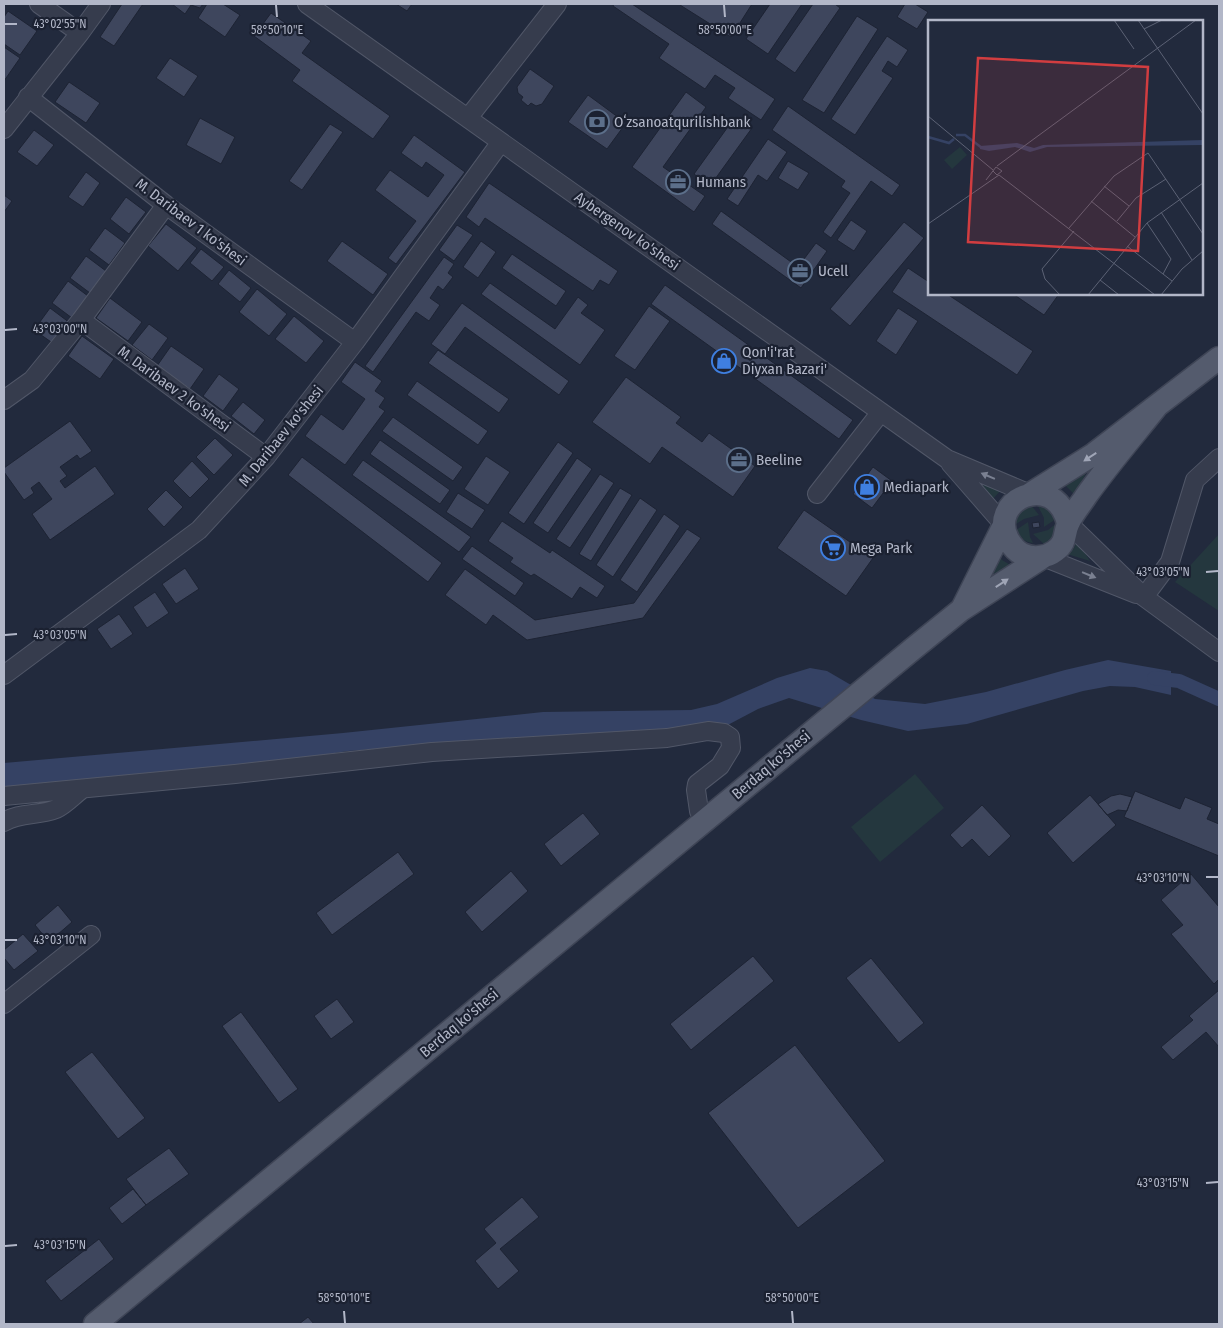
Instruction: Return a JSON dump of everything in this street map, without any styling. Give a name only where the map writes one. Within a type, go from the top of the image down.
[{"type":"main road","points":[[961,610],[1004,525],[1006,514],[1012,505],[1020,498],[1030,494],[1094,454],[1219,358]]},
{"type":"main road","points":[[1068,523],[1102,474],[1157,406]]},
{"type":"main road","points":[[1004,525],[1006,536],[1012,546],[1021,554],[1043,557],[1054,552],[1062,544],[1067,535],[1068,523],[1066,512],[1060,503],[1051,497],[1041,494],[1030,494]]},
{"type":"main road","name":"Berdaq ko'shesi","points":[[95,1324],[914,648],[961,610],[1043,557]]},
{"type":"street","points":[[40,4],[80,33]]},
{"type":"street","points":[[4,129],[101,4]]},
{"type":"street","name":"Aybergenov ko'shesi","points":[[307,4],[947,458],[1030,494]]},
{"type":"street","points":[[468,118],[557,4]]},
{"type":"street","name":"M. Daribaev 1 ko'shesi","points":[[28,97],[166,205],[355,342]]},
{"type":"street","name":"M. Daribaev ko'shesi","points":[[4,675],[198,530],[266,458],[355,342],[502,142]]},
{"type":"street","points":[[4,400],[32,380],[81,320],[166,205]]},
{"type":"street","name":"M. Daribaev 2 ko'shesi","points":[[81,320],[266,458]]},
{"type":"street","points":[[817,494],[881,412]]},
{"type":"street","name":"Aybergenov ko'shesi","points":[[947,458],[1004,525]]},
{"type":"street","points":[[1144,597],[1170,562],[1195,480],[1219,458]]},
{"type":"street","points":[[1068,523],[1144,597],[1219,652]]},
{"type":"street","points":[[1043,557],[1144,597]]},
{"type":"street","points":[[4,796],[337,764],[432,752],[667,738],[708,731],[724,732],[730,737],[731,748],[720,766],[697,784],[699,811],[705,820]]},
{"type":"street","points":[[4,822],[12,817],[41,814],[58,808],[82,789]]},
{"type":"street","points":[[4,1004],[91,935]]},
{"type":"shaded area","points":[[1086,473],[1075,495],[1064,484]]},
{"type":"shaded area","points":[[981,482],[1002,489],[992,500]]},
{"type":"shaded area","points":[[1037,504],[1046,506],[1056,519],[1044,527],[1044,518]]},
{"type":"shaded area","points":[[1031,505],[1039,515],[1024,519],[1016,524],[1021,512]]},
{"type":"shaded area","points":[[1028,522],[1030,537],[1033,543],[1023,539],[1016,530]]},
{"type":"shaded area","points":[[1057,523],[1050,540],[1044,544],[1033,534],[1048,530]]},
{"type":"shaded area","points":[[1219,534],[1219,611],[1175,582]]},
{"type":"shaded area","points":[[1077,541],[1090,561],[1067,554],[1074,548]]},
{"type":"shaded area","points":[[997,552],[1002,560],[1012,566],[988,576]]},
{"type":"shaded area","points":[[915,774],[944,808],[880,862],[851,827]]},
{"type":"water","points":[[1108,660],[1171,671],[1171,695],[1135,687],[1110,686],[1083,691],[967,724],[908,731],[861,720],[789,698],[758,709],[722,728],[466,742],[348,751],[124,785],[4,796],[4,763],[343,733],[543,712],[691,710],[717,704],[777,678],[810,668],[827,671],[875,699],[925,704],[986,692]]},
{"type":"building","points":[[122,4],[143,4],[114,46],[100,37]]},
{"type":"building","points":[[172,4],[203,4],[200,8],[191,5],[185,14]]},
{"type":"building","points":[[207,4],[223,4],[240,15],[225,37],[198,18]]},
{"type":"building","points":[[396,4],[412,4],[407,11]]},
{"type":"building","points":[[614,4],[632,4],[775,99],[761,120],[728,98],[735,88],[715,75],[705,89],[659,58],[669,44],[613,6]]},
{"type":"building","points":[[681,4],[752,4],[731,37]]},
{"type":"building","points":[[770,4],[802,4],[768,54],[746,39]]},
{"type":"building","points":[[813,4],[835,4],[840,8],[795,73],[775,59]]},
{"type":"building","points":[[905,4],[915,4],[928,12],[917,29],[897,17]]},
{"type":"building","points":[[8,11],[37,31],[20,55],[4,44],[4,17]]},
{"type":"building","points":[[271,13],[311,41],[302,53],[390,116],[373,139],[292,81],[300,70],[254,36]]},
{"type":"building","points":[[857,16],[878,29],[824,113],[802,100]]},
{"type":"building","points":[[887,36],[908,50],[897,67],[888,61],[882,71],[893,78],[855,135],[831,119]]},
{"type":"building","points":[[4,47],[20,58],[4,81]]},
{"type":"building","points":[[170,58],[198,76],[184,97],[156,78]]},
{"type":"building","points":[[530,69],[554,86],[542,104],[536,106],[531,103],[528,106],[521,100],[523,97],[518,93],[517,87]]},
{"type":"building","points":[[69,82],[100,103],[86,123],[55,102]]},
{"type":"building","points":[[686,92],[706,107],[663,167],[705,196],[694,212],[632,167]]},
{"type":"building","name":"Oʻzsanoatqurilishbank","points":[[588,95],[626,123],[607,149],[568,122]]},
{"type":"building","points":[[788,106],[900,185],[892,196],[871,181],[831,238],[823,232],[850,193],[841,187],[845,181],[772,130]]},
{"type":"building","points":[[735,117],[752,128],[710,186],[694,174]]},
{"type":"building","points":[[200,118],[235,137],[221,164],[186,145]]},
{"type":"building","points":[[330,124],[343,132],[302,190],[289,181]]},
{"type":"building","points":[[34,130],[54,145],[37,166],[17,152]]},
{"type":"building","points":[[414,135],[465,172],[396,264],[388,258],[416,221],[375,190],[390,170],[428,197],[444,175],[426,162],[422,168],[401,153]]},
{"type":"building","points":[[768,139],[787,152],[767,181],[758,175],[738,206],[727,199]]},
{"type":"building","points":[[788,161],[809,173],[798,190],[778,178]]},
{"type":"building","points":[[86,172],[100,183],[83,207],[68,197]]},
{"type":"building","points":[[489,183],[618,271],[609,285],[600,280],[593,291],[485,218],[479,227],[466,217]]},
{"type":"building","points":[[4,195],[12,201],[4,212]]},
{"type":"building","points":[[126,197],[146,212],[129,234],[110,219]]},
{"type":"building","points":[[721,211],[798,267],[816,243],[827,251],[801,288],[712,224]]},
{"type":"building","points":[[851,220],[867,231],[854,251],[837,240]]},
{"type":"building","points":[[904,222],[924,238],[850,326],[830,309]]},
{"type":"building","points":[[166,224],[197,248],[178,271],[148,246]]},
{"type":"building","points":[[457,225],[473,235],[454,261],[439,250]]},
{"type":"building","points":[[105,228],[125,243],[109,265],[89,250]]},
{"type":"building","points":[[342,241],[388,274],[373,295],[327,261]]},
{"type":"building","points":[[481,241],[496,252],[478,278],[463,267]]},
{"type":"building","points":[[201,249],[224,267],[212,281],[190,263]]},
{"type":"building","points":[[512,254],[566,291],[556,306],[502,268]]},
{"type":"building","points":[[86,256],[106,271],[90,293],[70,278]]},
{"type":"building","points":[[444,257],[454,264],[448,273],[453,277],[443,290],[438,286],[430,298],[440,305],[429,321],[416,312],[373,372],[365,366]]},
{"type":"building","points":[[908,268],[928,281],[928,295],[949,295],[1033,351],[1017,375],[892,292]]},
{"type":"building","points":[[229,270],[251,288],[240,302],[218,284]]},
{"type":"building","points":[[68,281],[88,296],[72,318],[52,303]]},
{"type":"building","points":[[490,283],[555,329],[578,297],[588,305],[581,313],[605,330],[580,365],[481,294]]},
{"type":"building","points":[[665,285],[853,420],[839,439],[651,304]]},
{"type":"building","points":[[257,289],[287,314],[269,336],[239,312]]},
{"type":"building","points":[[1014,295],[1058,295],[1044,315]]},
{"type":"building","points":[[110,298],[142,322],[128,341],[96,318]]},
{"type":"building","points":[[462,303],[569,381],[559,395],[465,327],[445,354],[431,344]]},
{"type":"building","points":[[649,306],[670,321],[635,370],[614,356]]},
{"type":"building","points":[[50,308],[70,323],[54,344],[34,330]]},
{"type":"building","points":[[898,308],[918,321],[896,355],[876,341]]},
{"type":"building","points":[[294,316],[324,341],[306,363],[275,339]]},
{"type":"building","points":[[149,324],[168,338],[152,360],[132,345]]},
{"type":"building","points":[[82,336],[114,359],[100,379],[68,356]]},
{"type":"building","points":[[171,346],[204,369],[190,389],[157,366]]},
{"type":"building","points":[[438,350],[509,399],[499,413],[428,363]]},
{"type":"building","points":[[355,362],[382,381],[375,391],[385,398],[379,407],[385,411],[345,465],[305,436],[321,414],[343,430],[365,399],[341,382]]},
{"type":"building","points":[[219,374],[239,389],[223,411],[203,396]]},
{"type":"building","points":[[626,377],[681,417],[676,423],[702,442],[709,433],[755,466],[733,497],[662,447],[650,464],[592,422]]},
{"type":"building","points":[[417,381],[488,431],[478,445],[407,395]]},
{"type":"building","points":[[243,402],[265,420],[254,434],[231,416]]},
{"type":"building","points":[[393,417],[463,467],[453,481],[382,431]]},
{"type":"building","points":[[70,421],[92,451],[80,459],[77,455],[60,467],[67,476],[60,481],[65,488],[95,466],[115,494],[50,540],[32,514],[52,499],[39,482],[31,488],[34,493],[24,500],[4,472],[4,468]]},
{"type":"building","points":[[215,438],[233,455],[214,475],[196,457]]},
{"type":"building","points":[[380,440],[450,490],[440,504],[370,454]]},
{"type":"building","points":[[558,442],[573,453],[524,524],[508,513]]},
{"type":"building","points":[[486,456],[510,472],[488,505],[464,489]]},
{"type":"building","points":[[302,457],[442,563],[428,582],[288,475]]},
{"type":"building","points":[[577,458],[592,469],[548,533],[533,523]]},
{"type":"building","points":[[363,460],[471,537],[459,552],[352,475]]},
{"type":"building","points":[[192,461],[209,479],[190,498],[173,481]]},
{"type":"building","points":[[873,467],[892,481],[872,508],[853,494]]},
{"type":"building","points":[[600,474],[614,483],[570,548],[556,539]]},
{"type":"building","points":[[620,488],[632,495],[591,561],[579,554]]},
{"type":"building","points":[[166,490],[183,507],[164,527],[147,509]]},
{"type":"building","points":[[458,493],[485,510],[472,529],[446,512]]},
{"type":"building","points":[[640,498],[657,510],[613,577],[596,565]]},
{"type":"building","points":[[804,510],[873,558],[846,596],[777,548]]},
{"type":"building","points":[[664,514],[680,526],[637,592],[620,580]]},
{"type":"building","points":[[502,521],[550,553],[552,550],[605,586],[597,598],[580,587],[572,599],[534,574],[531,576],[510,562],[513,558],[488,541]]},
{"type":"building","points":[[1039,522],[1040,527],[1033,528],[1032,523]]},
{"type":"building","points":[[687,529],[701,538],[643,618],[527,640],[493,615],[486,625],[445,595],[465,569],[535,620],[634,603]]},
{"type":"building","points":[[472,546],[524,583],[515,596],[462,559]]},
{"type":"building","points":[[185,568],[199,589],[176,604],[162,584]]},
{"type":"building","points":[[155,592],[169,613],[147,628],[133,607]]},
{"type":"building","points":[[119,614],[133,634],[111,649],[97,629]]},
{"type":"building","points":[[1135,791],[1180,809],[1185,797],[1212,808],[1207,819],[1219,824],[1219,856],[1124,817]]},
{"type":"building","points":[[1120,794],[1132,797],[1127,811],[1118,810],[1107,815],[1098,804],[1111,796]]},
{"type":"building","points":[[1090,795],[1116,825],[1073,863],[1047,833]]},
{"type":"building","points":[[982,805],[1011,836],[989,857],[972,839],[962,848],[950,835]]},
{"type":"building","points":[[583,813],[600,834],[561,866],[544,844]]},
{"type":"building","points":[[398,852],[414,874],[332,935],[316,913]]},
{"type":"building","points":[[511,871],[528,891],[482,932],[465,912]]},
{"type":"building","points":[[1191,874],[1219,907],[1219,979],[1214,984],[1171,934],[1183,925],[1161,900]]},
{"type":"building","points":[[58,905],[72,922],[49,942],[35,925]]},
{"type":"building","points":[[23,934],[38,951],[14,970],[4,958],[4,950]]},
{"type":"building","points":[[753,956],[774,981],[691,1050],[670,1024]]},
{"type":"building","points":[[871,958],[924,1023],[899,1043],[846,978]]},
{"type":"building","points":[[1219,990],[1219,1047],[1206,1032],[1173,1060],[1161,1047],[1193,1020],[1189,1016]]},
{"type":"building","points":[[337,999],[354,1022],[331,1039],[314,1016]]},
{"type":"building","points":[[241,1012],[298,1089],[279,1103],[222,1026]]},
{"type":"building","points":[[795,1045],[885,1161],[798,1228],[708,1113]]},
{"type":"building","points":[[92,1052],[145,1118],[118,1139],[65,1072]]},
{"type":"building","points":[[169,1148],[189,1174],[146,1205],[126,1179]]},
{"type":"building","points":[[133,1189],[146,1205],[122,1224],[109,1208]]},
{"type":"building","points":[[522,1197],[539,1217],[500,1249],[519,1271],[498,1289],[475,1261],[496,1243],[484,1229]]},
{"type":"building","points":[[99,1239],[114,1259],[61,1301],[45,1281]]},
{"type":"building","points":[[308,1317],[314,1324],[299,1324]]},
{"type":"waterway","points":[[1154,678],[1179,681],[1219,699]]},
{"type":"place","name":"Oʻzsanoatqurilishbank","points":[[597,122]]},
{"type":"place","name":"Humans","points":[[678,182]]},
{"type":"place","name":"Ucell","points":[[800,271]]},
{"type":"place","name":"Qon'i'rat Diyxan Bazari'","points":[[724,361]]},
{"type":"place","name":"Beeline","points":[[739,460]]},
{"type":"place","name":"Mediapark","points":[[867,487]]},
{"type":"place","name":"Mega Park","points":[[833,548]]}]
